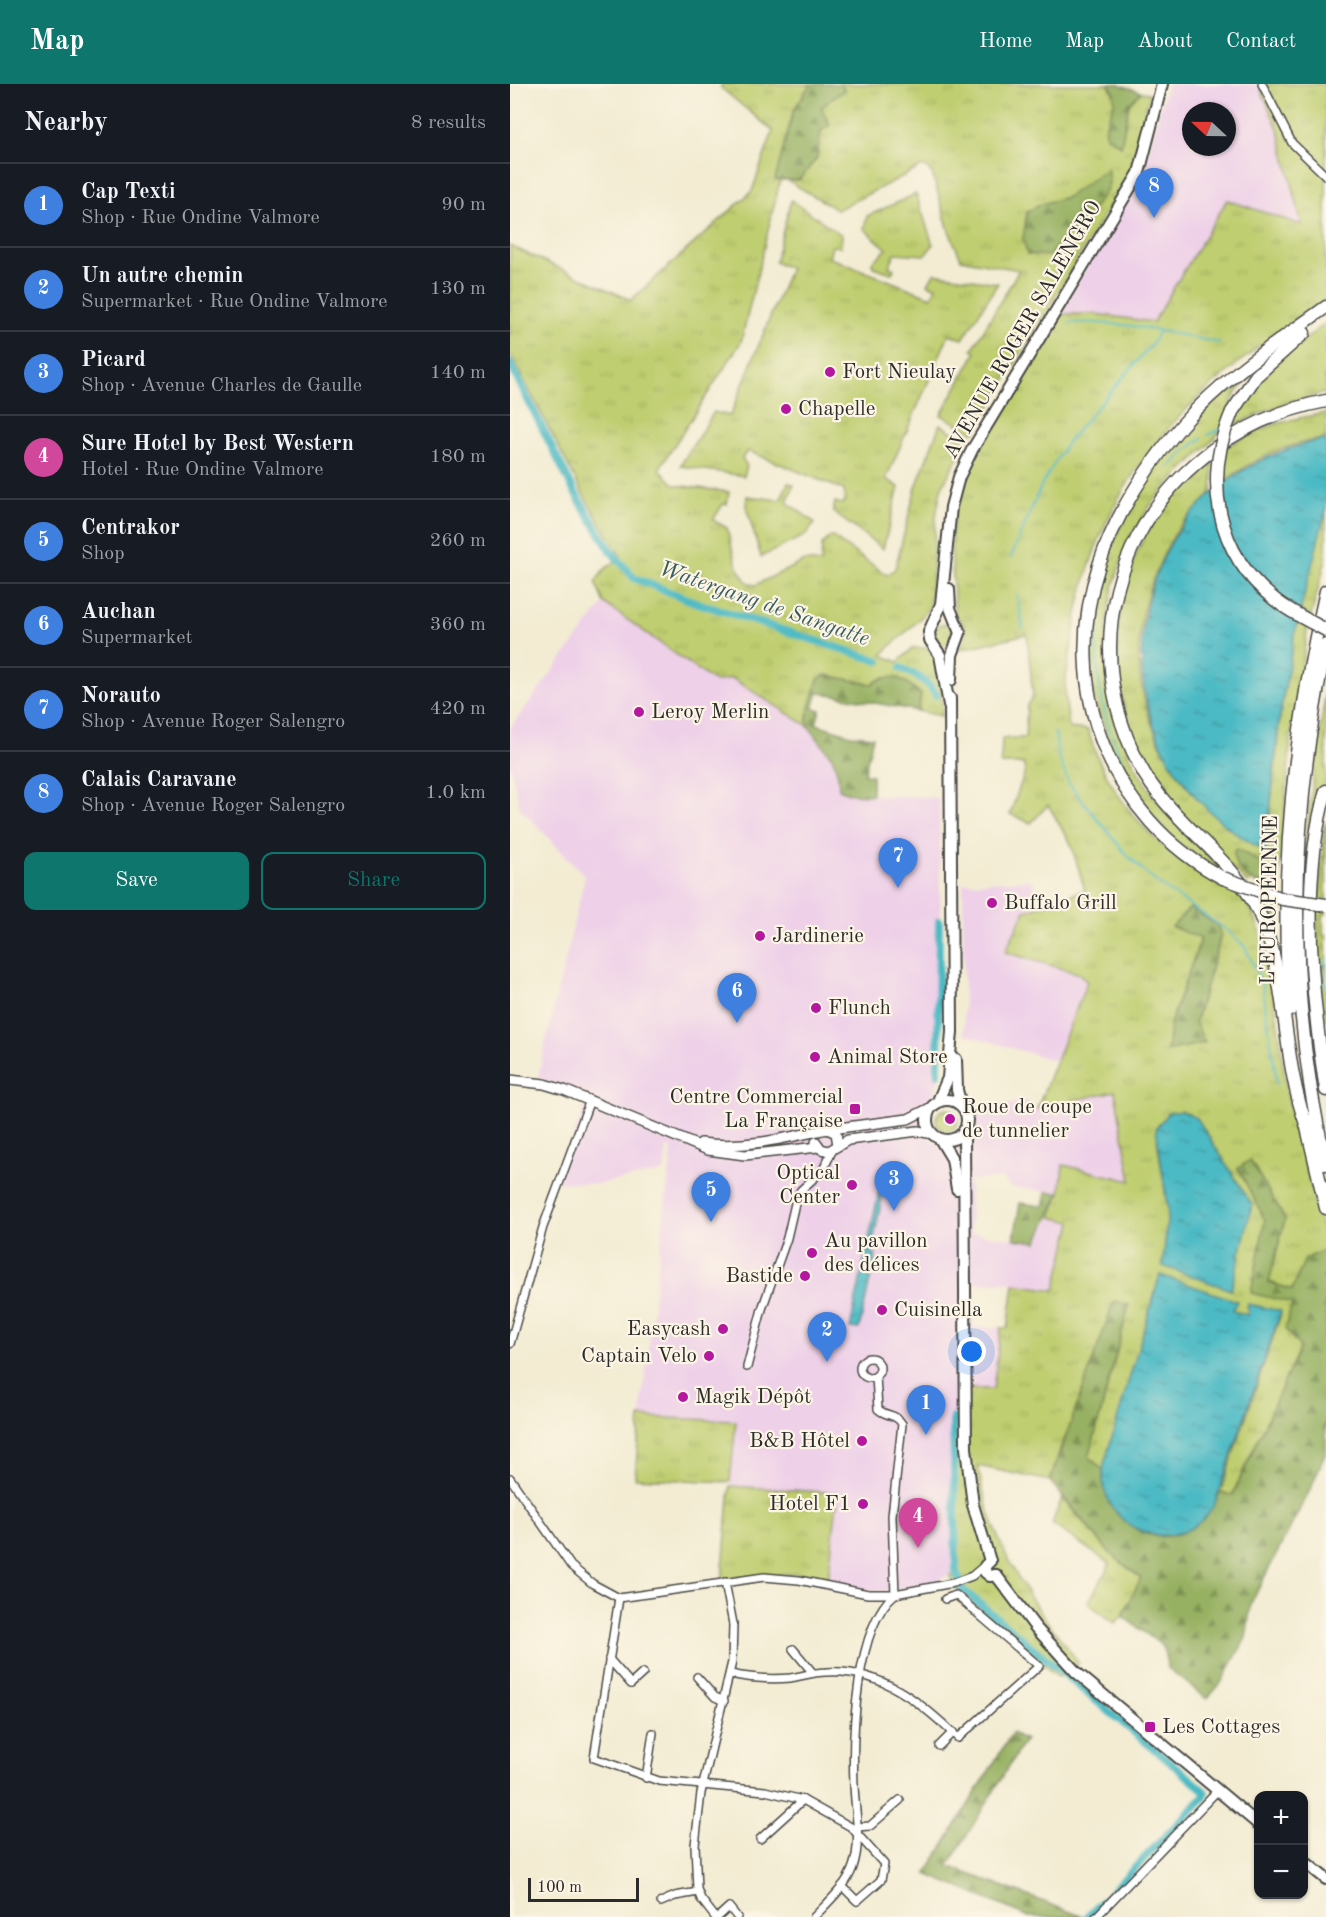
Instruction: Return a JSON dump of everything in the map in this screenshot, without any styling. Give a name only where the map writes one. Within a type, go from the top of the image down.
[{"type":"highway","points":[[1326,307],[1229,380],[1197,409],[1169,441],[1141,479],[1120,515],[1100,564],[1090,603],[1085,647],[1088,692],[1096,729],[1110,763],[1128,794],[1158,831],[1194,861],[1223,878],[1283,899],[1326,905]]},
{"type":"highway","points":[[1326,315],[1266,365],[1247,387],[1232,412],[1221,440],[1216,470],[1220,516],[1230,544],[1245,570],[1266,592],[1290,610],[1326,630]]},
{"type":"highway","points":[[1306,1124],[1292,1080],[1275,964],[1259,912],[1240,882],[1170,810],[1145,775],[1118,712],[1110,666],[1110,631],[1117,590],[1132,546],[1150,514],[1171,487],[1200,459],[1225,441],[1267,420],[1326,401]]},
{"type":"highway","points":[[1267,420],[1326,406]]},
{"type":"highway","name":"L'EUROPÉENNE","points":[[1326,591],[1299,731],[1287,863],[1289,994],[1306,1124],[1326,1209]]},
{"type":"highway","name":"L'EUROPÉENNE","points":[[1326,645],[1305,775],[1298,919],[1305,1042],[1326,1164]]},
{"type":"highway","points":[[1326,792],[1316,848],[1312,940],[1316,1015],[1326,1090]]},
{"type":"main road","name":"AVENUE ROGER SALENGRO","points":[[1125,194],[1140,158],[1157,84]]},
{"type":"main road","name":"AVENUE ROGER SALENGRO","points":[[933,622],[941,604],[951,507],[966,462],[1143,165],[1162,84]]},
{"type":"main road","name":"AVENUE ROGER SALENGRO","points":[[946,556],[949,603],[957,622]]},
{"type":"main road","points":[[949,705],[941,658],[929,635],[933,622],[944,617],[957,622],[960,633],[951,659],[949,705],[956,1082],[961,1105],[967,1117],[964,1132],[966,1457],[988,1563],[996,1562],[1000,1566],[993,1575],[1066,1663],[1254,1821]]},
{"type":"main road","points":[[934,646],[945,649],[957,643]]},
{"type":"main road","points":[[954,981],[949,1074],[927,1121],[953,1162],[964,1234]]},
{"type":"main road","points":[[934,1105],[948,1100],[961,1105]]},
{"type":"main road","points":[[936,1137],[951,1140],[964,1132]]},
{"type":"main road","points":[[1308,1864],[1326,1879]]},
{"type":"street","points":[[1262,84],[1292,143],[1326,176]]},
{"type":"street","points":[[510,1080],[544,1084],[590,1100],[703,1149],[735,1154],[835,1148],[848,1140],[918,1131],[936,1137]]},
{"type":"street","points":[[510,1344],[543,1227],[590,1100]]},
{"type":"street","points":[[672,1137],[723,1145],[904,1120],[934,1105]]},
{"type":"street","points":[[747,1366],[762,1309],[787,1238],[796,1199],[801,1190],[819,1175],[835,1148],[838,1136],[831,1129]]},
{"type":"street","points":[[819,1175],[823,1162],[816,1139],[820,1132]]},
{"type":"street","points":[[876,1376],[878,1408],[884,1413],[896,1416],[902,1424],[892,1516],[895,1594],[877,1614]]},
{"type":"street","points":[[512,1481],[571,1566],[593,1584],[619,1598],[724,1582],[789,1578],[878,1595],[895,1594],[953,1583],[969,1577],[993,1575]]},
{"type":"street","points":[[969,1577],[988,1563]]},
{"type":"street","points":[[729,1598],[741,1580]]},
{"type":"street","points":[[724,1582],[729,1598],[733,1636],[730,1674],[703,1786],[695,1838],[698,1892],[716,1917],[729,1907],[738,1917]]},
{"type":"street","points":[[814,1917],[842,1886],[853,1866],[857,1830],[854,1744],[861,1674],[877,1614],[878,1595]]},
{"type":"street","points":[[730,1674],[772,1679],[835,1671],[861,1674],[913,1698],[958,1738],[1039,1666],[956,1595],[945,1599]]},
{"type":"street","points":[[619,1598],[594,1758],[646,1778],[765,1791],[803,1800],[857,1830],[885,1864],[885,1872],[879,1884],[857,1901],[842,1886]]},
{"type":"street","points":[[793,1649],[813,1673]]},
{"type":"street","points":[[609,1659],[631,1684],[643,1674]]},
{"type":"street","points":[[698,1677],[715,1697],[724,1701]]},
{"type":"street","points":[[939,1746],[953,1732]]},
{"type":"street","points":[[646,1778],[653,1733]]},
{"type":"street","points":[[1096,1917],[1218,1790]]},
{"type":"street","points":[[760,1839],[803,1800]]},
{"type":"street","points":[[857,1830],[873,1824],[900,1800]]},
{"type":"street","points":[[661,1902],[671,1897],[698,1892]]},
{"type":"shaded area","points":[[1167,84],[1258,84],[1279,131],[1303,225],[1227,200],[1153,322],[1095,314],[1059,314],[1142,176]]},
{"type":"shaded area","points":[[604,603],[715,681],[732,678],[809,727],[833,759],[838,775],[852,794],[939,798],[942,1067],[934,1094],[920,1109],[923,1134],[939,1144],[953,1146],[966,1139],[977,1110],[1026,1101],[1037,1109],[1115,1090],[1132,1181],[1063,1165],[1060,1193],[1011,1187],[1002,1178],[969,1180],[971,1233],[1037,1242],[1051,1217],[1072,1222],[1055,1291],[1006,1282],[974,1283],[974,1326],[1001,1328],[993,1389],[960,1390],[956,1435],[959,1571],[923,1586],[889,1591],[864,1590],[828,1581],[837,1493],[730,1486],[736,1421],[640,1417],[672,1149],[667,1147],[664,1172],[597,1184],[557,1182],[585,1104],[538,1076],[585,876],[520,808],[510,764],[510,728]]},
{"type":"shaded area","points":[[1033,880],[1036,908],[1025,911],[1005,952],[1080,974],[1087,982],[1056,1061],[964,1034],[963,883]]},
{"type":"green space","points":[[721,84],[811,84],[794,109],[776,179],[780,181],[741,342],[659,469],[675,485],[729,492],[727,504],[723,504],[713,520],[727,528],[739,570],[749,583],[755,585],[805,561],[821,563],[822,545],[831,536],[887,575],[895,569],[916,487],[940,424],[966,441],[941,489],[936,516],[930,605],[926,612],[882,655],[898,662],[913,648],[928,648],[939,671],[942,716],[918,711],[921,694],[884,677],[871,684],[826,675],[807,718],[809,727],[732,678],[715,682],[604,603],[595,582],[606,568],[621,557],[584,496],[510,353],[510,246],[631,300],[752,191],[773,131],[721,88]]},
{"type":"green space","points":[[811,84],[842,84],[844,90],[821,107],[830,125],[821,131],[817,158],[799,180],[775,180],[794,109]]},
{"type":"green space","points":[[842,84],[1108,84],[1113,92],[1114,105],[1107,121],[1106,135],[1121,146],[1129,104],[1141,92],[1150,93],[1132,168],[974,433],[941,415],[976,352],[972,350],[1019,270],[961,259],[949,231],[932,173],[923,166],[837,210],[787,180],[799,180],[817,158],[821,107],[844,90]]},
{"type":"green space","points":[[1108,84],[1118,84],[1141,92],[1129,104],[1121,146],[1106,135],[1107,121],[1114,105],[1113,92]]},
{"type":"green space","points":[[1269,84],[1326,84],[1326,299],[1239,363],[1200,396],[1165,432],[1135,472],[1109,515],[1090,564],[1076,619],[1065,692],[1069,728],[1088,730],[1104,771],[1115,790],[1142,825],[1157,841],[1192,868],[1238,894],[1253,913],[1268,961],[1292,1114],[1326,1249],[1305,1259],[1292,1290],[1269,1282],[1285,1219],[1238,1168],[1265,1220],[1252,1293],[1293,1303],[1301,1346],[1232,1495],[1220,1493],[1281,1314],[1247,1306],[1248,1315],[1231,1310],[1236,1303],[1160,1275],[1103,1470],[1089,1457],[1129,1305],[1061,1446],[1050,1481],[978,1466],[992,1522],[1002,1547],[1028,1594],[1079,1663],[1058,1677],[957,1590],[950,1576],[959,1571],[956,1435],[960,1389],[993,1389],[1001,1328],[1008,1328],[1014,1284],[1055,1290],[1072,1222],[1051,1217],[1060,1193],[1063,1165],[1131,1181],[1115,1091],[1037,1109],[1087,982],[1080,974],[1005,952],[1025,911],[1085,890],[1071,844],[1048,805],[1031,823],[1010,814],[1025,772],[1024,764],[1001,764],[1002,738],[1025,738],[1027,705],[1033,697],[1027,634],[958,650],[964,643],[966,634],[963,623],[955,614],[951,545],[955,510],[962,484],[977,452],[1059,314],[1095,314],[1153,322],[1227,200],[1302,225],[1279,131],[1261,90]],"holes":[[[1221,935],[1195,1023],[1171,1021],[1201,938]],[[1181,1111],[1197,1118],[1252,1205],[1237,1255],[1240,1256],[1231,1290],[1163,1265],[1168,1210],[1157,1140]]]},
{"type":"green space","points":[[1107,169],[1109,183],[1106,190],[1083,220],[1049,256],[1027,254],[1023,238],[1027,212],[1038,205],[1067,197]]},
{"type":"green space","points":[[916,194],[933,245],[925,255],[895,253],[889,267],[894,269],[892,273],[873,267],[872,262],[887,249],[864,229],[867,216]]},
{"type":"green space","points":[[791,200],[842,235],[841,247],[832,246],[829,258],[931,297],[936,288],[928,284],[934,273],[998,283],[963,339],[949,334],[886,479],[899,487],[883,549],[833,512],[835,502],[842,504],[845,501],[844,490],[748,451],[742,458],[747,466],[744,476],[680,466],[714,412],[730,416],[790,268],[775,262]]},
{"type":"green space","points":[[1326,323],[1326,393],[1287,402],[1231,426],[1259,381],[1284,356]]},
{"type":"green space","points":[[1271,350],[1273,353],[1247,379],[1234,397],[1218,434],[1152,503],[1133,534],[1119,566],[1110,601],[1106,636],[1107,672],[1112,707],[1123,741],[1139,773],[1164,808],[1227,876],[1171,839],[1119,775],[1089,682],[1090,624],[1107,556],[1130,506],[1156,465],[1205,406]]},
{"type":"green space","points":[[1326,413],[1326,439],[1298,444],[1270,454],[1245,467],[1221,484],[1224,449],[1248,435],[1273,425]]},
{"type":"green space","points":[[1212,460],[1211,492],[1180,526],[1157,570],[1143,611],[1139,653],[1143,693],[1155,732],[1174,768],[1199,800],[1230,828],[1266,851],[1281,708],[1297,619],[1308,626],[1291,736],[1279,877],[1277,872],[1247,883],[1194,830],[1158,786],[1148,770],[1131,730],[1120,688],[1118,645],[1122,602],[1133,561],[1152,523],[1179,489]]},
{"type":"green space","points":[[788,483],[794,485],[787,502],[815,523],[806,535],[761,557],[746,506],[747,496],[780,500]]},
{"type":"green space","points":[[1326,508],[1326,559],[1311,616],[1300,610]]},
{"type":"green space","points":[[944,624],[951,627],[954,634],[951,641],[944,644],[937,641],[934,634],[937,627]]},
{"type":"green space","points":[[826,675],[871,684],[886,678],[898,678],[921,694],[918,711],[818,692],[813,708],[820,710],[816,724],[851,735],[873,737],[864,774],[872,775],[872,795],[851,794],[839,789],[833,759],[809,727],[807,718],[818,679]]},
{"type":"green space","points":[[1326,688],[1326,780],[1321,792],[1308,889],[1304,889],[1309,809]]},
{"type":"green space","points":[[1326,822],[1326,899],[1319,899],[1324,828]]},
{"type":"green space","points":[[1237,849],[1277,872],[1279,893],[1256,883],[1242,873],[1234,859],[1234,851]]},
{"type":"green space","points":[[1262,903],[1277,906],[1277,930],[1274,931]]},
{"type":"green space","points":[[1190,908],[1217,925],[1221,935],[1195,1022],[1205,1043],[1167,1051],[1171,1021],[1201,939],[1172,927]]},
{"type":"green space","points":[[1317,910],[1326,910],[1326,914],[1323,915],[1323,935],[1326,934],[1326,1020],[1321,1020]]},
{"type":"green space","points":[[947,1109],[955,1112],[958,1120],[955,1128],[947,1131],[939,1128],[936,1120],[939,1112]]},
{"type":"green space","points":[[1250,1160],[1285,1219],[1269,1282],[1292,1290],[1305,1259],[1326,1249],[1326,1452],[1310,1490],[1251,1603],[1246,1638],[1221,1683],[1207,1699],[1168,1668],[1163,1646],[1122,1616],[1141,1578],[1111,1554],[1050,1481],[1114,1301],[1129,1305],[1089,1457],[1103,1470],[1110,1500],[1129,1524],[1142,1532],[1156,1536],[1171,1536],[1187,1530],[1203,1519],[1220,1493],[1233,1495],[1300,1347],[1285,1329],[1292,1303],[1251,1293],[1265,1220],[1238,1168]]},
{"type":"green space","points":[[1046,1192],[1060,1193],[1037,1242],[1014,1239],[1020,1203],[1043,1206]]},
{"type":"green space","points":[[640,1417],[736,1421],[730,1482],[635,1478]]},
{"type":"green space","points":[[730,1486],[838,1493],[828,1581],[795,1573],[722,1581]]},
{"type":"green space","points":[[1062,1498],[1111,1554],[1141,1579],[1122,1616],[1115,1623],[1088,1603],[1110,1564],[1052,1524]]},
{"type":"green space","points":[[1012,1733],[1025,1740],[948,1866],[1084,1917],[1029,1917],[926,1874]]},
{"type":"water","points":[[1326,439],[1326,510],[1294,636],[1279,721],[1266,851],[1228,828],[1196,798],[1178,774],[1159,740],[1147,702],[1142,664],[1143,625],[1152,587],[1167,551],[1188,518],[1228,480],[1254,464],[1296,447]]},
{"type":"water","points":[[1181,1111],[1197,1118],[1252,1205],[1241,1251],[1237,1254],[1240,1255],[1231,1290],[1163,1266],[1168,1210],[1156,1128],[1168,1113]]},
{"type":"water","points":[[880,1186],[884,1187],[871,1253],[876,1254],[859,1329],[850,1328]]},
{"type":"water","points":[[1160,1275],[1237,1301],[1232,1311],[1248,1315],[1248,1304],[1281,1311],[1215,1503],[1200,1522],[1182,1532],[1162,1535],[1143,1532],[1126,1522],[1112,1507],[1104,1487],[1104,1464]]},
{"type":"waterway","points":[[1069,323],[1126,325],[1220,343]]},
{"type":"waterway","points":[[1011,557],[1042,484],[1068,441],[1152,344],[1159,331]]},
{"type":"waterway","name":"Watergang de Sangatte","points":[[510,364],[574,491],[610,550],[634,578],[695,602],[879,661]]},
{"type":"waterway","points":[[1208,435],[1222,429]]},
{"type":"waterway","points":[[1170,467],[1202,438]]},
{"type":"waterway","points":[[1017,595],[1023,628]]},
{"type":"waterway","points":[[1102,597],[1097,641],[1099,685],[1109,728],[1126,769]]},
{"type":"waterway","points":[[901,668],[921,679],[936,695]]},
{"type":"waterway","points":[[1055,732],[1058,755],[1069,784],[1127,855],[1157,883],[1228,931],[1245,947],[1262,983],[1277,1084]]},
{"type":"waterway","points":[[938,1074],[939,921]]},
{"type":"waterway","points":[[1326,959],[1322,971],[1326,987]]},
{"type":"waterway","points":[[953,1418],[956,1571],[962,1589],[1205,1791],[1204,1797],[1087,1917]]},
{"type":"place","name":"Calais Caravane","points":[[1154,218]]},
{"type":"place","name":"Fort Nieulay","points":[[830,372]]},
{"type":"place","name":"Chapelle","points":[[786,409]]},
{"type":"place","name":"Leroy Merlin","points":[[639,712]]},
{"type":"place","name":"Norauto","points":[[898,888]]},
{"type":"place","name":"Buffalo Grill","points":[[992,903]]},
{"type":"place","name":"Jardinerie","points":[[760,936]]},
{"type":"place","name":"Flunch","points":[[816,1008]]},
{"type":"place","name":"Auchan","points":[[737,1023]]},
{"type":"place","name":"Animal Store","points":[[815,1057]]},
{"type":"place","name":"Centre Commercial La Française","points":[[855,1109]]},
{"type":"place","name":"Roue de coupe de tunnelier","points":[[950,1119]]},
{"type":"place","name":"Optical Center","points":[[852,1185]]},
{"type":"place","name":"Picard","points":[[894,1211]]},
{"type":"place","name":"Centrakor","points":[[711,1222]]},
{"type":"place","name":"Au pavillon des délices","points":[[812,1253]]},
{"type":"place","name":"Bastide","points":[[805,1276]]},
{"type":"place","name":"Cuisinella","points":[[882,1310]]},
{"type":"place","name":"Easycash","points":[[723,1329]]},
{"type":"place","name":"Captain Velo","points":[[709,1356]]},
{"type":"place","name":"Un autre chemin","points":[[827,1362]]},
{"type":"place","name":"Magik Dépôt","points":[[683,1397]]},
{"type":"place","name":"Cap Texti","points":[[926,1435]]},
{"type":"place","name":"B&B Hôtel","points":[[862,1441]]},
{"type":"place","name":"Hotel F1","points":[[863,1504]]},
{"type":"place","name":"Sure Hotel by Best Western","points":[[918,1548]]},
{"type":"place","name":"Les Cottages","points":[[1150,1727]]}]
